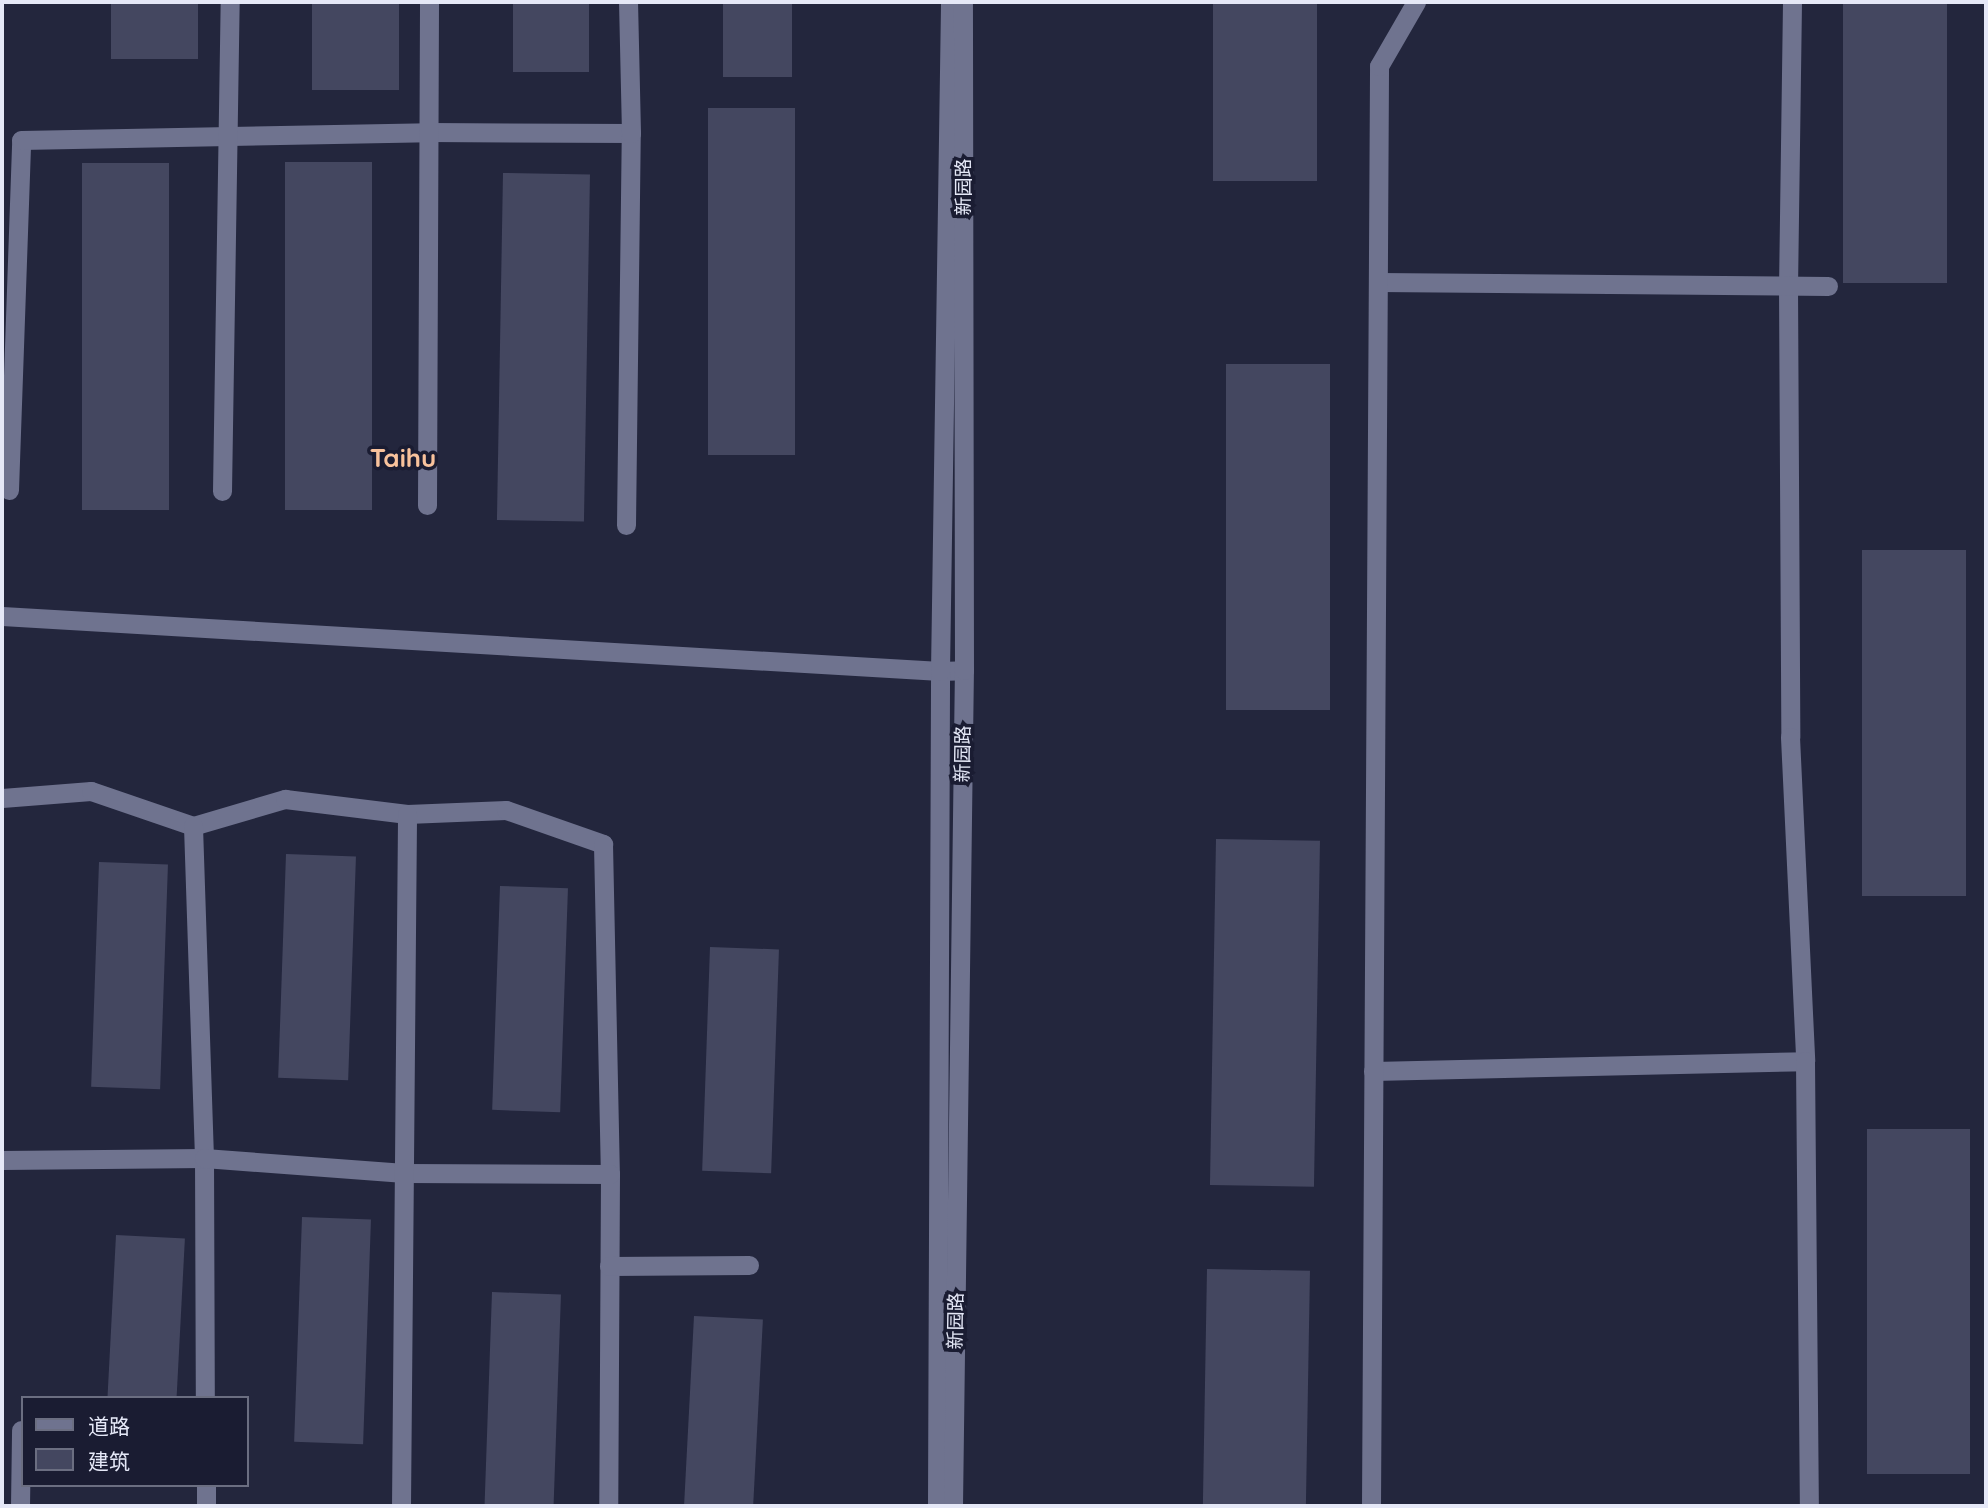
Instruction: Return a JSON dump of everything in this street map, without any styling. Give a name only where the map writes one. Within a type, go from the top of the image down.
[{"type":"street","points":[[222,491],[230,2]]},
{"type":"street","points":[[427,505],[429,2]]},
{"type":"street","points":[[626,524],[631,133],[628,2]]},
{"type":"street","name":"新园路","points":[[937,1506],[940,671],[950,2]]},
{"type":"street","name":"新园路","points":[[953,1506],[964,670],[963,2]]},
{"type":"street","points":[[1371,1506],[1379,66],[1416,2]]},
{"type":"street","points":[[1792,2],[1788,285],[1790,737],[1805,1062],[1809,1506]]},
{"type":"street","points":[[9,489],[21,141],[428,132],[631,133]]},
{"type":"street","points":[[1378,282],[1828,286]]},
{"type":"street","points":[[2,616],[940,671],[964,670]]},
{"type":"street","points":[[2,798],[91,791],[192,826],[285,799],[407,814],[506,810],[603,844],[610,1174],[608,1506]]},
{"type":"street","points":[[401,1506],[407,814]]},
{"type":"street","points":[[192,826],[204,1158],[205,1396]]},
{"type":"street","points":[[1373,1071],[1805,1062]]},
{"type":"street","points":[[2,1160],[204,1158],[404,1173],[610,1174]]},
{"type":"street","points":[[609,1266],[749,1265]]},
{"type":"street","points":[[20,1506],[21,1430]]},
{"type":"street","points":[[206,1487],[206,1506]]},
{"type":"building","points":[[111,2],[198,2],[198,59],[111,59]]},
{"type":"building","points":[[312,2],[399,2],[399,90],[312,90]]},
{"type":"building","points":[[513,2],[589,2],[589,72],[513,72]]},
{"type":"building","points":[[723,2],[792,2],[792,77],[723,77]]},
{"type":"building","points":[[1213,2],[1317,2],[1317,181],[1213,181]]},
{"type":"building","points":[[1843,2],[1947,2],[1947,283],[1843,283]]},
{"type":"building","points":[[708,108],[795,108],[795,455],[708,455]]},
{"type":"building","points":[[285,162],[372,162],[372,510],[285,510]]},
{"type":"building","points":[[82,163],[169,163],[169,510],[82,510]]},
{"type":"building","points":[[503,173],[590,175],[584,521],[497,520]]},
{"type":"building","points":[[1226,364],[1330,364],[1330,710],[1226,710]]},
{"type":"building","points":[[1862,550],[1966,550],[1966,896],[1862,896]]},
{"type":"building","points":[[1216,839],[1320,841],[1314,1187],[1210,1185]]},
{"type":"building","points":[[286,854],[356,856],[348,1080],[278,1078]]},
{"type":"building","points":[[99,862],[168,864],[160,1089],[91,1087]]},
{"type":"building","points":[[500,886],[568,888],[560,1112],[492,1110]]},
{"type":"building","points":[[710,947],[779,949],[771,1173],[702,1171]]},
{"type":"building","points":[[1867,1129],[1970,1129],[1970,1474],[1867,1474]]},
{"type":"building","points":[[302,1217],[371,1219],[363,1444],[294,1442]]},
{"type":"building","points":[[116,1235],[185,1239],[177,1396],[108,1396]]},
{"type":"building","points":[[1207,1269],[1310,1271],[1306,1506],[1203,1506]]},
{"type":"building","points":[[492,1292],[561,1294],[554,1506],[485,1506]]},
{"type":"building","points":[[694,1316],[763,1320],[753,1506],[684,1506]]},
{"type":"district","name":"Taihu","points":[[403,458]]}]
